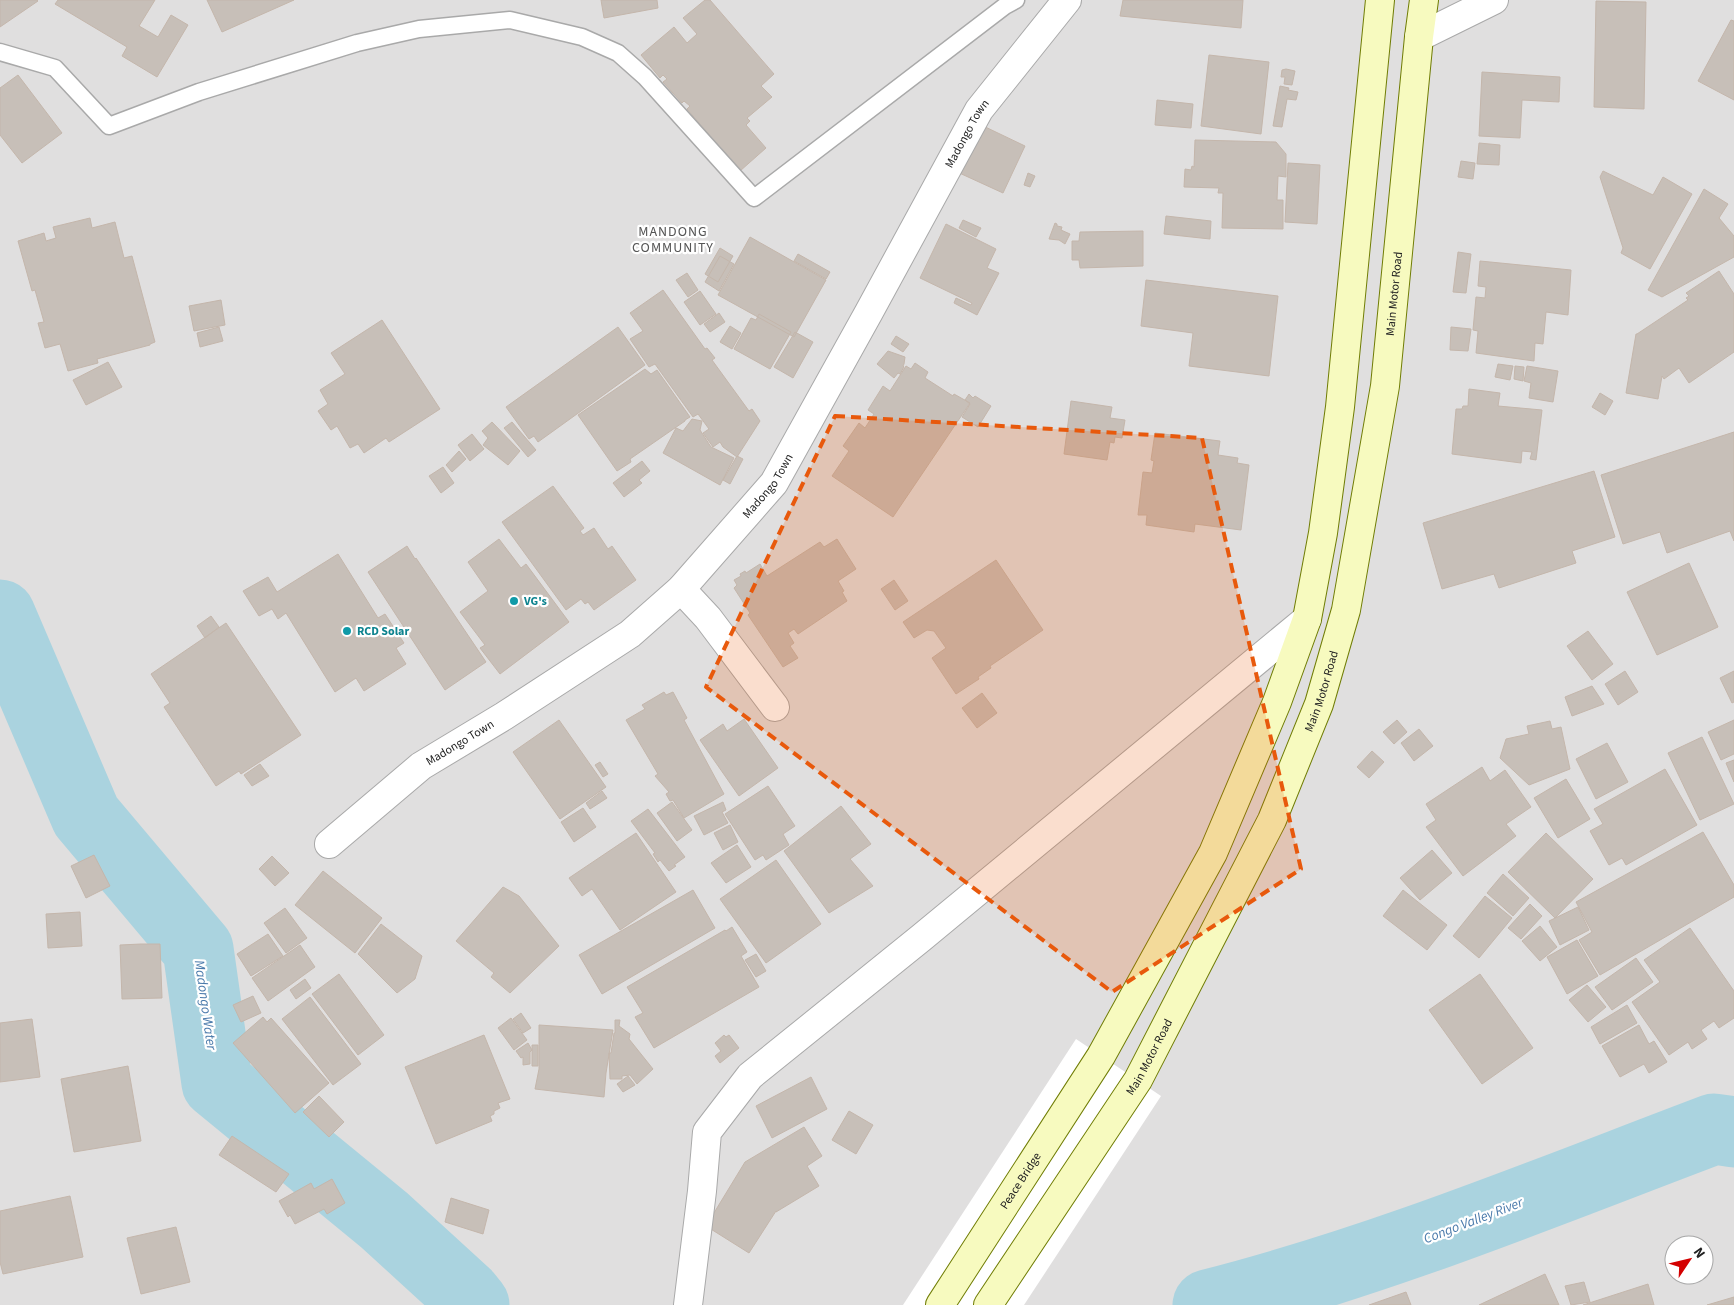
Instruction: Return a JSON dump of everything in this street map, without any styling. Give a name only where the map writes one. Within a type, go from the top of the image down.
[{"type":"main road","points":[[1307,619],[1323,533],[1340,407],[1380,0]]},
{"type":"main road","name":"Main Motor Road","points":[[988,1305],[1138,1080],[1272,820],[1319,704],[1346,610],[1385,386],[1424,0]]},
{"type":"main road","name":"Peace Bridge","points":[[940,1305],[1101,1056],[1213,853],[1277,702],[1307,619]]},
{"type":"street","name":"Madongo Town","points":[[329,844],[421,766],[504,716],[630,634],[681,589],[774,483],[978,110],[1067,0]]},
{"type":"street","points":[[1419,37],[1494,0]]},
{"type":"street","points":[[681,589],[708,618],[775,707]]},
{"type":"street","points":[[689,1297],[707,1132],[750,1076],[921,938],[1307,619]]},
{"type":"lane","points":[[0,52],[55,68],[109,126],[200,92],[358,43],[419,28],[510,20],[582,37],[618,53],[645,77],[723,161],[754,198],[1005,6],[1016,0]]},
{"type":"highlighted area","points":[[835,416],[1202,438],[1301,869],[1112,992],[706,687]]},
{"type":"shaded area","points":[[0,0],[1734,0],[1734,1305],[0,1305]]},
{"type":"pier","points":[[1076,1039],[1161,1096],[1024,1305],[903,1305]]},
{"type":"building","points":[[0,0],[37,0],[38,1],[0,27]]},
{"type":"building","points":[[58,0],[155,0],[139,26],[158,37],[171,15],[188,25],[157,77],[122,56],[127,47],[55,4]]},
{"type":"building","points":[[207,0],[294,0],[222,32]]},
{"type":"building","points":[[601,0],[657,0],[658,8],[604,18]]},
{"type":"building","points":[[705,0],[710,0],[774,74],[761,86],[772,97],[747,118],[750,121],[746,125],[766,148],[740,171],[687,109],[690,106],[684,101],[682,103],[663,82],[667,79],[663,75],[660,78],[641,55],[674,27],[687,43],[697,34],[683,18]]},
{"type":"building","points":[[1123,0],[1243,0],[1241,28],[1120,16]]},
{"type":"building","points":[[1596,1],[1646,2],[1644,109],[1594,107]]},
{"type":"building","points":[[1731,20],[1734,21],[1734,100],[1698,81]]},
{"type":"building","points":[[1209,55],[1269,62],[1261,134],[1201,126]]},
{"type":"building","points":[[1282,70],[1295,71],[1292,85],[1284,84],[1285,77],[1281,77]]},
{"type":"building","points":[[1482,72],[1560,77],[1559,102],[1522,100],[1520,138],[1479,136]]},
{"type":"building","points":[[18,75],[62,133],[22,163],[0,135],[0,88]]},
{"type":"building","points":[[1280,86],[1298,92],[1296,100],[1287,99],[1282,127],[1273,126]]},
{"type":"building","points":[[1157,100],[1193,104],[1191,128],[1155,125]]},
{"type":"building","points":[[977,123],[1025,146],[1003,193],[955,171]]},
{"type":"building","points":[[1195,140],[1276,142],[1286,154],[1286,177],[1278,176],[1277,200],[1283,200],[1283,229],[1222,228],[1223,193],[1218,193],[1219,188],[1184,187],[1185,169],[1191,170],[1192,166],[1194,167]]},
{"type":"building","points":[[1479,143],[1500,145],[1499,165],[1477,164]]},
{"type":"building","points":[[1461,161],[1475,163],[1473,179],[1458,177]]},
{"type":"building","points":[[1288,163],[1320,165],[1317,224],[1285,222]]},
{"type":"building","points":[[1603,171],[1653,195],[1663,177],[1692,194],[1650,269],[1621,253],[1623,248],[1600,177]]},
{"type":"building","points":[[1028,173],[1035,176],[1030,187],[1024,185]]},
{"type":"building","points":[[1704,189],[1728,204],[1719,218],[1734,236],[1734,257],[1662,297],[1648,290]]},
{"type":"building","points":[[1166,216],[1211,221],[1210,239],[1164,234]]},
{"type":"building","points":[[90,218],[92,228],[115,222],[124,258],[132,256],[155,342],[97,359],[98,363],[68,371],[60,344],[45,348],[38,323],[44,322],[35,290],[32,291],[18,241],[44,233],[46,241],[56,238],[53,227]]},
{"type":"building","points":[[963,220],[981,228],[976,237],[959,228]]},
{"type":"building","points":[[1055,223],[1057,226],[1062,227],[1061,230],[1070,234],[1065,244],[1059,240],[1049,239]]},
{"type":"building","points":[[946,224],[996,249],[987,268],[999,273],[977,315],[954,303],[956,298],[971,305],[972,303],[920,278]]},
{"type":"building","points":[[1143,231],[1143,266],[1080,268],[1079,260],[1072,260],[1072,241],[1079,241],[1080,232]]},
{"type":"building","points":[[750,237],[826,280],[794,337],[718,295]]},
{"type":"building","points":[[720,248],[733,256],[718,282],[705,274]]},
{"type":"building","points":[[1458,252],[1471,254],[1466,293],[1453,292]]},
{"type":"building","points":[[798,254],[830,272],[826,279],[794,261]]},
{"type":"building","points":[[720,256],[734,264],[719,291],[705,282]]},
{"type":"building","points":[[1480,261],[1571,270],[1568,315],[1546,312],[1543,344],[1535,343],[1534,361],[1476,353],[1478,331],[1473,330],[1476,297],[1485,298],[1486,287],[1478,286]]},
{"type":"building","points":[[1719,271],[1734,294],[1734,352],[1689,383],[1679,368],[1664,379],[1662,376],[1658,399],[1626,393],[1636,334],[1688,300],[1686,298],[1689,296],[1686,293]]},
{"type":"building","points":[[687,273],[698,290],[688,297],[676,280]]},
{"type":"building","points":[[1146,280],[1278,296],[1269,376],[1189,366],[1193,333],[1141,326]]},
{"type":"building","points":[[663,290],[705,349],[707,348],[715,358],[712,360],[749,411],[752,409],[760,421],[737,457],[723,447],[720,442],[713,447],[703,433],[709,429],[698,414],[693,417],[655,364],[649,367],[630,339],[643,331],[630,313]]},
{"type":"building","points":[[700,291],[716,314],[700,325],[684,302]]},
{"type":"building","points":[[221,300],[225,325],[194,331],[189,306]]},
{"type":"building","points":[[719,313],[725,322],[710,332],[704,324]]},
{"type":"building","points":[[759,314],[791,332],[770,369],[734,349],[751,318],[756,320]]},
{"type":"building","points":[[382,320],[440,409],[389,442],[386,438],[364,453],[358,444],[350,448],[337,426],[331,430],[318,411],[328,404],[320,390],[345,374],[331,353]]},
{"type":"building","points":[[730,326],[741,333],[732,349],[720,342]]},
{"type":"building","points":[[219,327],[223,341],[200,347],[197,333]]},
{"type":"building","points":[[618,327],[645,365],[538,442],[534,436],[529,439],[506,407]]},
{"type":"building","points":[[1451,327],[1471,329],[1468,351],[1450,350]]},
{"type":"building","points":[[795,332],[813,342],[793,378],[774,367]]},
{"type":"building","points":[[896,336],[909,344],[903,352],[891,344]]},
{"type":"building","points":[[888,351],[905,357],[904,367],[900,374],[898,373],[894,378],[877,364]]},
{"type":"building","points":[[108,362],[122,387],[86,405],[73,380]]},
{"type":"building","points":[[915,363],[928,372],[925,378],[953,396],[954,394],[970,403],[893,517],[832,476],[849,451],[843,446],[859,423],[865,428],[874,414],[868,410],[883,386],[890,391],[906,366],[911,369]]},
{"type":"building","points":[[1498,364],[1513,366],[1510,380],[1495,377]]},
{"type":"building","points":[[1515,366],[1524,367],[1523,381],[1514,379]]},
{"type":"building","points":[[1527,366],[1558,371],[1553,402],[1529,398],[1531,383],[1524,381]]},
{"type":"building","points":[[645,369],[651,374],[657,370],[690,417],[630,459],[631,462],[617,471],[578,415]]},
{"type":"building","points":[[1469,389],[1500,393],[1498,406],[1542,410],[1536,460],[1530,459],[1532,452],[1522,451],[1521,463],[1452,454],[1456,409],[1468,406]]},
{"type":"building","points":[[1600,393],[1613,401],[1605,415],[1592,407]]},
{"type":"building","points":[[969,394],[973,398],[975,396],[991,406],[978,427],[962,417],[970,404],[965,400]]},
{"type":"building","points":[[1071,401],[1112,407],[1110,418],[1125,420],[1122,438],[1115,437],[1114,443],[1110,442],[1107,460],[1064,454]]},
{"type":"building","points":[[692,419],[702,421],[700,430],[711,447],[734,458],[720,485],[663,453],[676,428],[683,431]]},
{"type":"building","points":[[492,422],[520,451],[508,465],[483,445],[488,438],[482,431]]},
{"type":"building","points":[[512,422],[536,450],[528,457],[504,428]]},
{"type":"building","points":[[1734,432],[1734,541],[1730,531],[1667,553],[1660,532],[1623,544],[1601,475]]},
{"type":"building","points":[[1155,433],[1220,441],[1218,455],[1238,458],[1237,463],[1249,465],[1241,530],[1195,524],[1194,532],[1146,525],[1147,515],[1138,515],[1143,472],[1152,473],[1154,461],[1151,460]]},
{"type":"building","points":[[472,434],[484,449],[470,461],[458,445]]},
{"type":"building","points":[[459,451],[466,459],[452,472],[446,465]]},
{"type":"building","points":[[737,456],[743,459],[730,484],[723,480]]},
{"type":"building","points":[[642,461],[650,471],[639,480],[642,483],[624,497],[613,483]]},
{"type":"building","points":[[443,467],[454,483],[441,493],[429,476]]},
{"type":"building","points":[[1594,471],[1615,537],[1572,551],[1576,563],[1499,588],[1494,574],[1442,589],[1423,523]]},
{"type":"building","points":[[553,486],[584,528],[580,531],[583,535],[594,528],[608,549],[612,546],[636,580],[594,610],[588,602],[585,604],[581,599],[566,610],[502,522]]},
{"type":"building","name":"VG's","points":[[499,539],[521,568],[526,564],[569,622],[500,674],[480,648],[485,645],[460,612],[488,591],[468,562]]},
{"type":"building","points":[[837,539],[856,569],[838,581],[847,601],[798,634],[794,629],[788,633],[794,643],[790,646],[798,658],[783,667],[748,615],[750,613],[734,588],[737,585],[734,580],[741,576],[740,574],[745,571],[746,573],[760,564],[767,576],[820,542],[824,547]]},
{"type":"building","points":[[407,546],[486,662],[445,690],[368,572]]},
{"type":"building","name":"RCD Solar","points":[[338,554],[378,618],[385,614],[404,643],[396,648],[406,664],[364,691],[356,678],[335,692],[286,613],[278,619],[272,609],[259,616],[243,591],[268,577],[277,592]]},
{"type":"building","points":[[996,560],[1043,630],[990,666],[991,668],[978,677],[979,679],[956,694],[932,658],[946,648],[934,631],[927,630],[914,638],[903,622]]},
{"type":"building","points":[[1689,563],[1718,627],[1657,655],[1627,592]]},
{"type":"building","points":[[894,580],[908,601],[895,610],[881,589]]},
{"type":"building","points":[[211,616],[219,627],[205,638],[197,626]]},
{"type":"building","points":[[226,623],[301,735],[241,774],[239,771],[216,786],[164,707],[170,703],[151,674]]},
{"type":"building","points":[[1588,631],[1613,664],[1592,680],[1567,646]]},
{"type":"building","points":[[1625,671],[1638,692],[1618,705],[1605,684]]},
{"type":"building","points":[[1734,671],[1734,702],[1732,703],[1720,678]]},
{"type":"building","points":[[1592,686],[1604,704],[1572,716],[1565,697]]},
{"type":"building","points":[[664,692],[666,695],[673,692],[687,718],[684,720],[724,794],[684,818],[673,800],[670,801],[666,794],[669,792],[655,776],[658,774],[626,720],[645,709],[642,705]]},
{"type":"building","points":[[982,693],[997,713],[977,728],[962,708]]},
{"type":"building","points":[[744,719],[778,768],[739,796],[700,740],[723,724],[727,731]]},
{"type":"building","points":[[559,720],[606,787],[560,819],[513,752]]},
{"type":"building","points":[[1397,720],[1407,732],[1394,744],[1383,732]]},
{"type":"building","points":[[1734,720],[1734,754],[1721,760],[1708,732]]},
{"type":"building","points":[[1550,721],[1552,729],[1561,727],[1570,769],[1529,785],[1500,758],[1506,739],[1529,734],[1527,726]]},
{"type":"building","points":[[1419,729],[1433,746],[1414,761],[1401,743]]},
{"type":"building","points":[[1702,737],[1734,804],[1700,820],[1668,753]]},
{"type":"building","points":[[1607,743],[1628,782],[1596,799],[1576,759]]},
{"type":"building","points":[[1372,751],[1384,762],[1369,778],[1357,767]]},
{"type":"building","points":[[1734,760],[1734,782],[1726,763]]},
{"type":"building","points":[[600,762],[608,774],[603,777],[595,765]]},
{"type":"building","points":[[260,764],[269,776],[252,786],[244,775]]},
{"type":"building","points":[[1482,767],[1490,781],[1505,770],[1531,807],[1506,824],[1516,836],[1463,876],[1426,827],[1436,820],[1426,804]]},
{"type":"building","points":[[1665,769],[1697,825],[1626,865],[1622,858],[1609,865],[1590,831],[1603,824],[1594,809]]},
{"type":"building","points":[[1566,779],[1590,819],[1558,838],[1534,798]]},
{"type":"building","points":[[768,786],[795,826],[783,834],[789,845],[766,860],[763,855],[755,860],[725,814]]},
{"type":"building","points":[[602,791],[607,798],[590,809],[586,803]]},
{"type":"building","points":[[672,802],[692,830],[677,841],[657,813]]},
{"type":"building","points":[[723,802],[726,810],[722,812],[728,823],[704,835],[694,816]]},
{"type":"building","points":[[841,806],[871,844],[850,859],[873,886],[829,913],[784,851]]},
{"type":"building","points":[[583,808],[596,827],[574,842],[561,822]]},
{"type":"building","points":[[648,809],[685,857],[669,871],[660,860],[658,862],[653,854],[655,853],[631,821]]},
{"type":"building","points":[[730,825],[738,842],[723,850],[714,833]]},
{"type":"building","points":[[1703,832],[1734,885],[1734,897],[1600,975],[1579,940],[1592,932],[1576,902]]},
{"type":"building","points":[[636,833],[676,892],[620,930],[592,889],[582,896],[569,878]]},
{"type":"building","points":[[1546,833],[1593,879],[1555,918],[1508,872]]},
{"type":"building","points":[[737,845],[751,867],[726,883],[711,863]]},
{"type":"building","points":[[1432,850],[1452,873],[1420,900],[1400,878]]},
{"type":"building","points":[[94,855],[110,886],[86,898],[71,866]]},
{"type":"building","points":[[272,856],[289,873],[275,886],[259,869]]},
{"type":"building","points":[[776,860],[821,924],[766,963],[720,899]]},
{"type":"building","points":[[323,871],[382,918],[355,953],[295,905]]},
{"type":"building","points":[[1503,874],[1529,898],[1513,916],[1487,893]]},
{"type":"building","points":[[503,887],[519,896],[559,946],[510,993],[491,977],[494,973],[456,941]]},
{"type":"building","points":[[693,890],[715,928],[602,994],[579,955]]},
{"type":"building","points":[[1403,890],[1447,925],[1427,950],[1383,916]]},
{"type":"building","points":[[1485,896],[1512,918],[1479,958],[1453,936]]},
{"type":"building","points":[[1530,904],[1542,916],[1521,939],[1508,928]]},
{"type":"building","points":[[1578,907],[1589,930],[1560,945],[1549,921]]},
{"type":"building","points":[[285,908],[307,938],[286,953],[264,923]]},
{"type":"building","points":[[80,912],[82,946],[48,948],[46,914]]},
{"type":"building","points":[[381,924],[422,956],[415,979],[397,993],[358,954]]},
{"type":"building","points":[[1540,926],[1557,947],[1540,961],[1522,941]]},
{"type":"building","points":[[732,927],[747,952],[741,956],[759,987],[654,1048],[635,1017],[643,1013],[627,987]]},
{"type":"building","points":[[1690,928],[1734,991],[1734,1018],[1719,1028],[1714,1021],[1701,1030],[1707,1039],[1692,1049],[1688,1042],[1669,1055],[1632,1002],[1660,982],[1644,960]]},
{"type":"building","points":[[268,934],[283,956],[251,976],[237,954]]},
{"type":"building","points":[[1577,940],[1598,976],[1567,994],[1547,957]]},
{"type":"building","points":[[160,944],[162,998],[122,999],[120,945]]},
{"type":"building","points":[[300,945],[315,967],[268,1001],[252,978]]},
{"type":"building","points":[[756,954],[766,971],[756,977],[745,960]]},
{"type":"building","points":[[1636,958],[1653,982],[1612,1010],[1595,987]]},
{"type":"building","points":[[339,974],[384,1035],[358,1055],[312,994]]},
{"type":"building","points":[[1480,974],[1533,1048],[1482,1084],[1429,1010]]},
{"type":"building","points":[[305,979],[311,988],[296,999],[290,990]]},
{"type":"building","points":[[1587,985],[1606,1007],[1588,1022],[1569,1000]]},
{"type":"building","points":[[253,996],[261,1013],[241,1022],[233,1005]]},
{"type":"building","points":[[310,997],[361,1064],[333,1085],[282,1019]]},
{"type":"building","points":[[1627,1005],[1637,1023],[1600,1044],[1591,1027]]},
{"type":"building","points":[[521,1013],[531,1028],[523,1033],[513,1019]]},
{"type":"building","points":[[263,1017],[267,1022],[271,1018],[329,1083],[295,1113],[233,1043]]},
{"type":"building","points":[[511,1018],[527,1040],[514,1050],[498,1028]]},
{"type":"building","points":[[32,1019],[40,1077],[0,1082],[0,1023]]},
{"type":"building","points":[[615,1020],[620,1020],[619,1026],[630,1034],[629,1039],[653,1069],[637,1084],[630,1075],[622,1076],[622,1079],[610,1079],[609,1053],[611,1053],[615,1033]]},
{"type":"building","points":[[539,1025],[613,1030],[604,1097],[535,1089],[539,1069]]},
{"type":"building","points":[[1639,1025],[1649,1044],[1654,1041],[1667,1062],[1649,1073],[1644,1064],[1620,1077],[1602,1046]]},
{"type":"building","points":[[484,1035],[510,1099],[498,1103],[500,1108],[490,1116],[492,1121],[436,1144],[405,1067]]},
{"type":"building","points":[[724,1035],[726,1037],[729,1035],[739,1048],[720,1063],[715,1056],[721,1051],[715,1043]]},
{"type":"building","points":[[528,1043],[532,1050],[530,1052],[530,1064],[523,1065],[523,1057],[521,1058],[516,1051]]},
{"type":"building","points":[[532,1045],[538,1045],[538,1066],[532,1066]]},
{"type":"building","points":[[128,1066],[141,1141],[74,1152],[61,1079]]},
{"type":"building","points":[[628,1076],[635,1085],[623,1092],[617,1084]]},
{"type":"building","points":[[811,1077],[827,1109],[772,1138],[756,1106]]},
{"type":"building","points":[[319,1096],[344,1122],[329,1137],[303,1112]]},
{"type":"building","points":[[849,1111],[873,1125],[856,1154],[832,1140]]},
{"type":"building","points":[[804,1127],[822,1156],[807,1166],[819,1186],[776,1211],[749,1253],[706,1226],[745,1162]]},
{"type":"building","points":[[232,1136],[289,1174],[276,1192],[219,1155]]},
{"type":"building","points":[[332,1179],[345,1203],[327,1214],[324,1209],[295,1224],[290,1215],[288,1217],[279,1201],[311,1183],[314,1189]]},
{"type":"building","points":[[70,1196],[83,1257],[3,1274],[0,1262],[0,1211]]},
{"type":"building","points":[[451,1198],[489,1210],[483,1234],[445,1222]]},
{"type":"building","points":[[176,1227],[190,1282],[141,1294],[127,1238]]},
{"type":"building","points":[[1545,1274],[1559,1305],[1479,1305]]},
{"type":"building","points":[[1584,1282],[1590,1302],[1571,1305],[1565,1286]]},
{"type":"building","points":[[1648,1284],[1654,1305],[1583,1305]]},
{"type":"building","points":[[1406,1292],[1411,1305],[1369,1305]]},
{"type":"building","points":[[1734,1297],[1734,1305],[1707,1305]]},
{"type":"waterway","name":"Madongo Water","points":[[0,615],[86,816],[198,949],[217,1083],[384,1220],[466,1295],[474,1305]]},
{"type":"waterway","name":"Congo Valley River","points":[[1208,1305],[1337,1268],[1400,1247],[1714,1129],[1734,1132]]},
{"type":"place","name":"VG's","points":[[514,601]]},
{"type":"place","name":"RCD Solar","points":[[347,631]]},
{"type":"district","name":"MANDONG COMMUNITY","points":[[673,240]]}]
